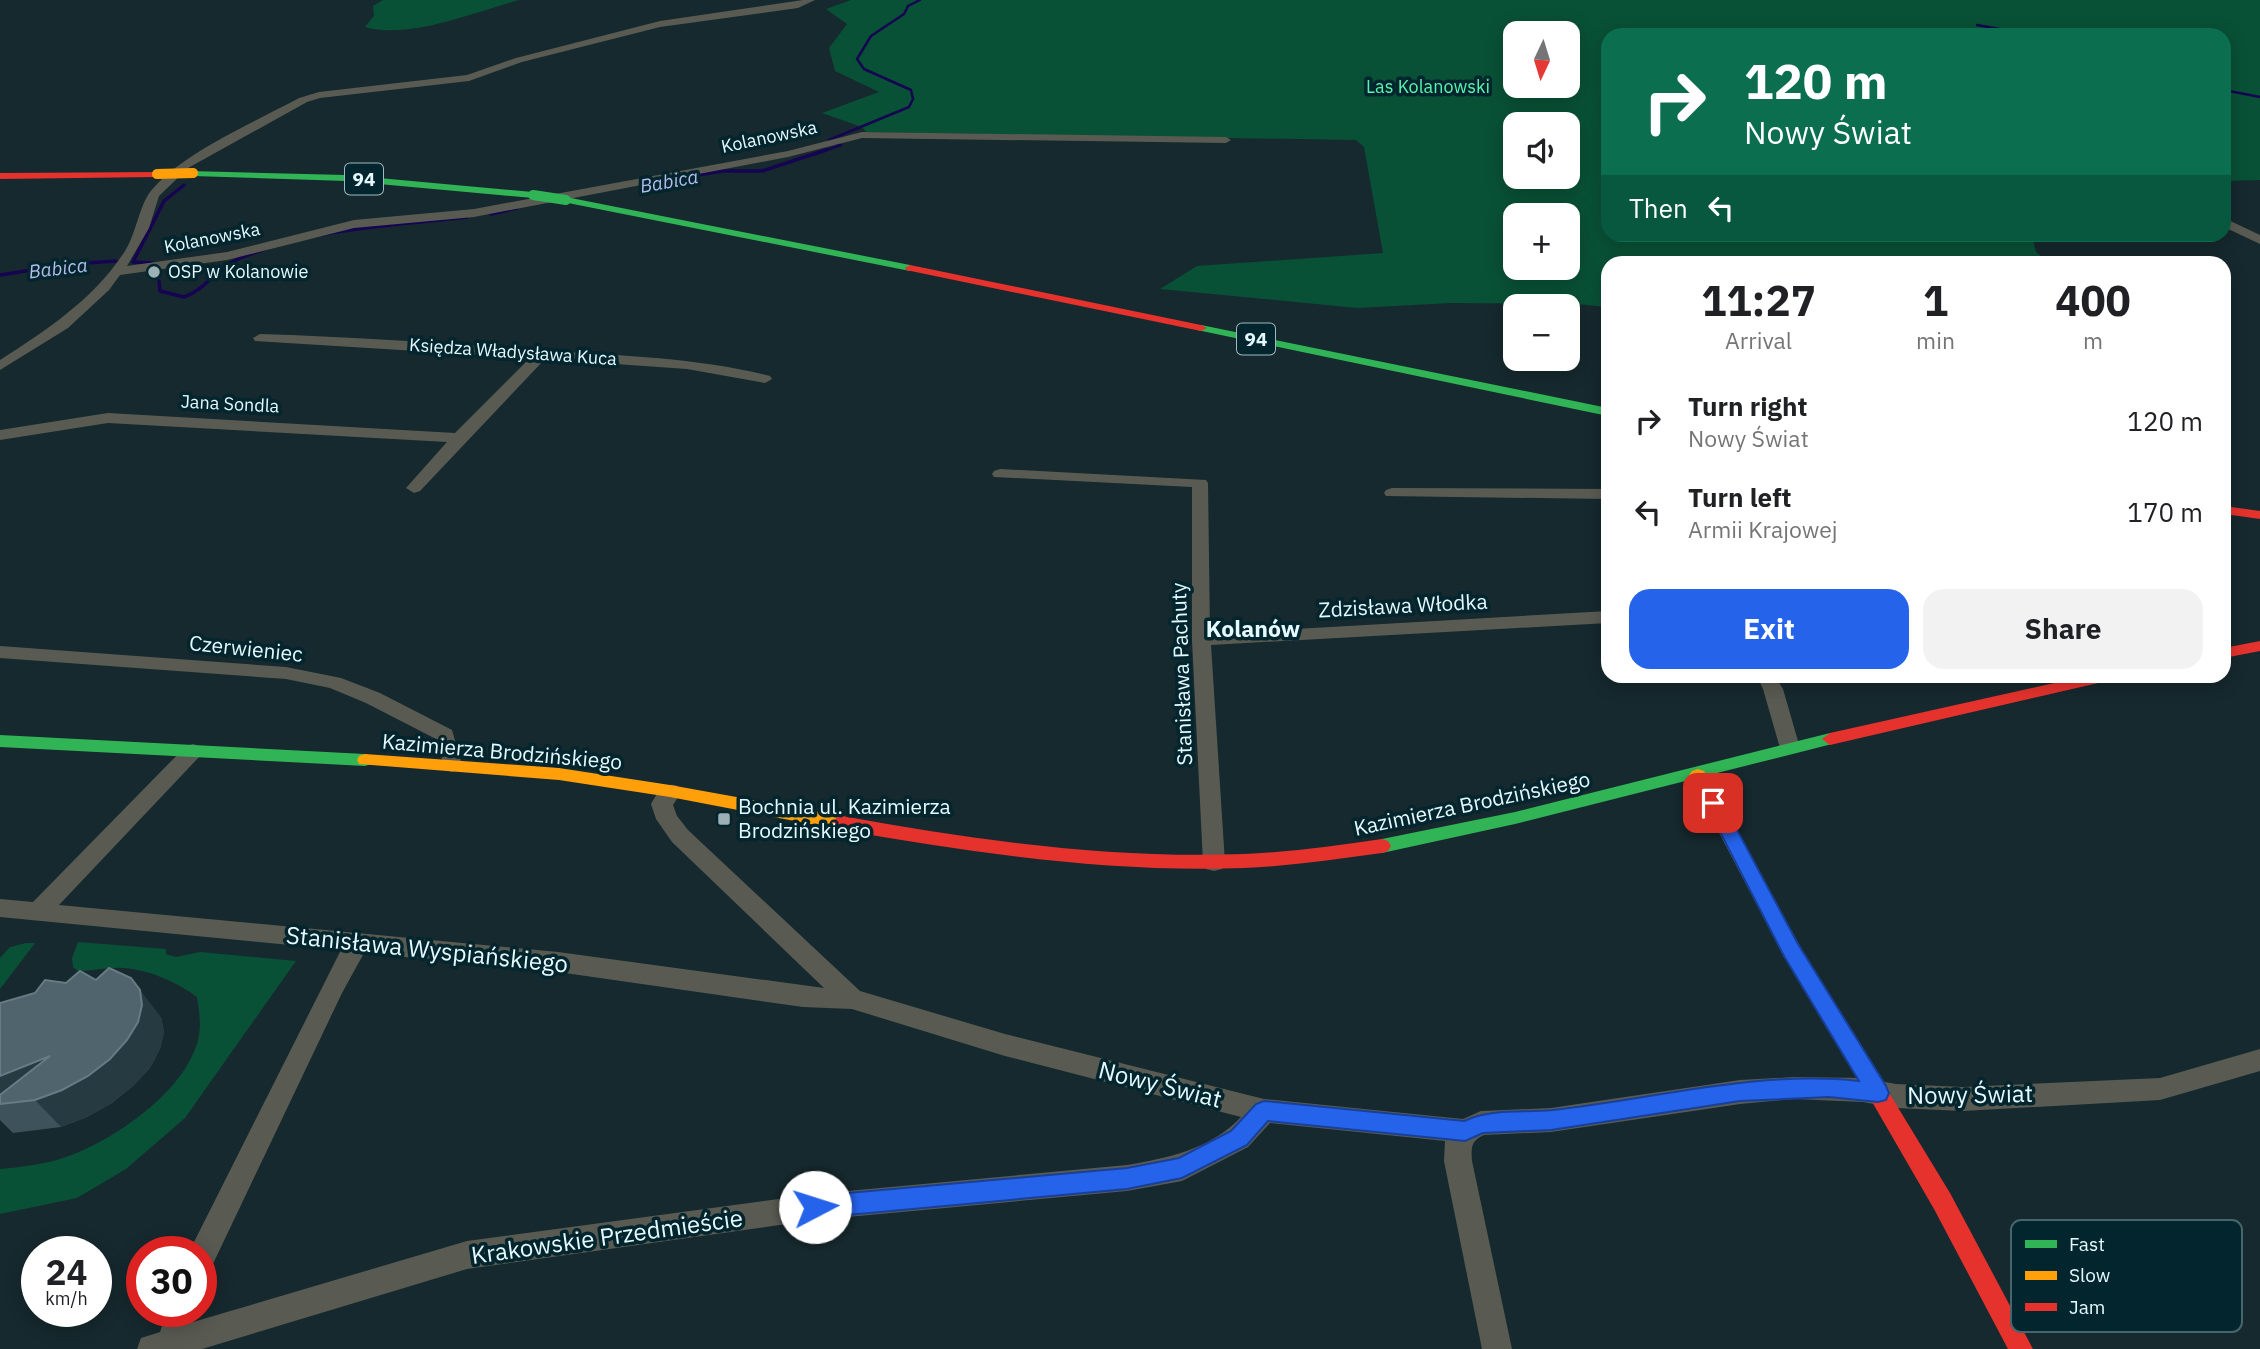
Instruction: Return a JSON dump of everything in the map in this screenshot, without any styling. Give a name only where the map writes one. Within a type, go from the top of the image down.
[{"type":"main road","name":"94","points":[[0,176],[193,173],[346,178],[533,195],[688,222],[1601,411]]},
{"type":"main road","points":[[2231,511],[2260,515]]},
{"type":"main road","points":[[2231,519],[2260,522]]},
{"type":"main road","points":[[2231,652],[2260,646]]},
{"type":"main road","name":"Kazimierza Brodzińskiego","points":[[0,741],[452,765],[576,776],[1028,853],[1139,863],[1214,863],[1272,861],[1375,849],[1472,830],[1698,775],[1790,748],[2002,696],[2070,683]]},
{"type":"main road","points":[[1698,775],[1791,950],[1912,1146],[1975,1258],[2011,1329]]},
{"type":"main road","points":[[2012,1332],[2021,1349]]},
{"type":"street","name":"Kolanowska","points":[[0,366],[63,325],[118,271],[144,228],[154,195],[169,178],[184,166],[303,100],[333,93],[469,78],[519,60],[660,24],[798,5],[811,0]]},
{"type":"street","name":"Kolanowska","points":[[118,271],[227,256],[354,224],[474,213],[788,154],[862,135],[1226,140]]},
{"type":"street","points":[[2231,226],[2260,240]]},
{"type":"street","name":"Księdza Władysława Kuca","points":[[260,338],[356,340],[691,366],[765,379]]},
{"type":"street","points":[[414,488],[458,438],[542,354]]},
{"type":"street","name":"Jana Sondla","points":[[0,435],[108,418],[458,438]]},
{"type":"street","name":"Stanisława Pachuty","points":[[1000,474],[1200,482],[1201,640],[1214,863]]},
{"type":"street","points":[[1392,493],[1601,494]]},
{"type":"street","name":"Zdzisława Włodka","points":[[1201,640],[1601,618]]},
{"type":"street","name":"Czerwieniec","points":[[0,652],[286,673],[334,683],[373,698],[445,735],[452,765]]},
{"type":"street","points":[[1770,683],[1790,748]]},
{"type":"street","points":[[39,911],[193,751]]},
{"type":"street","name":"Nowy Świat","points":[[671,791],[663,804],[667,818],[680,836],[852,999],[1005,1045],[1264,1111],[1465,1131],[1481,1123],[1551,1120],[1740,1092],[1829,1087],[1896,1096],[1963,1099],[2160,1089],[2260,1060]]},
{"type":"street","name":"Stanisława Wyspiańskiego","points":[[0,908],[558,962],[803,997],[852,999]]},
{"type":"street","points":[[212,1236],[332,988],[358,942]]},
{"type":"street","name":"Krakowskie Przedmieście","points":[[161,1347],[467,1255],[815,1207],[1127,1178],[1182,1168],[1239,1138],[1264,1111]]},
{"type":"street","points":[[1465,1131],[1458,1143],[1458,1161],[1497,1349]]},
{"type":"street","points":[[161,1347],[173,1327]]},
{"type":"green space","points":[[383,0],[519,0],[421,27],[382,30],[365,27],[374,16],[373,6]]},
{"type":"green space","name":"Las Kolanowski","points":[[851,0],[2260,0],[2260,180],[2231,181],[2231,28],[1601,28],[1601,242],[2034,242],[2036,252],[2041,256],[1601,256],[1601,306],[1580,304],[1580,294],[1503,294],[1503,303],[1357,308],[1160,289],[1197,266],[1383,253],[1364,147],[1356,140],[866,132],[862,127],[822,113],[879,92],[835,71],[829,48],[847,24],[826,9]]},
{"type":"green space","points":[[78,942],[166,949],[166,954],[176,957],[200,952],[296,961],[185,1118],[126,1169],[77,1198],[0,1214],[0,1169],[35,1165],[69,1156],[128,1124],[148,1109],[182,1074],[193,1055],[199,1035],[197,997],[181,986],[143,971],[118,968],[78,971],[73,967],[72,958]]},
{"type":"green space","points":[[35,943],[0,989],[0,958],[10,947]]},
{"type":"building","points":[[109,968],[131,978],[140,990],[142,1005],[138,1022],[127,1040],[110,1059],[88,1076],[62,1090],[35,1100],[0,1104],[0,1095],[50,1056],[0,1076],[0,1003],[35,993],[45,980],[66,983],[80,971],[96,980]]},
{"type":"waterway","name":"Babica","points":[[829,140],[909,107],[913,99],[911,90],[864,69],[857,59],[871,36],[904,14],[908,6],[920,0]]},
{"type":"waterway","points":[[1977,25],[1994,28]]},
{"type":"waterway","points":[[2231,91],[2260,97]]},
{"type":"waterway","name":"Babica","points":[[821,152],[841,145],[837,144]]},
{"type":"waterway","name":"Babica","points":[[678,178],[723,171],[762,171],[826,150]]},
{"type":"waterway","points":[[152,263],[133,262],[164,201],[184,185]]},
{"type":"waterway","name":"Babica","points":[[491,214],[517,208]]},
{"type":"waterway","name":"Babica","points":[[159,281],[160,291],[184,297],[198,290],[236,260],[292,241],[350,230],[467,217]]},
{"type":"waterway","name":"Babica","points":[[0,275],[71,264],[116,261]]},
{"type":"traffic: fast","points":[[193,173],[346,178],[533,195]]},
{"type":"traffic: fast","points":[[533,195],[566,200]]},
{"type":"traffic: fast","points":[[566,200],[910,268]]},
{"type":"traffic: fast","points":[[1201,328],[1601,411]]},
{"type":"traffic: fast","points":[[1382,846],[1515,818],[1830,739]]},
{"type":"traffic: fast","points":[[0,741],[365,760]]},
{"type":"traffic: slow","points":[[157,174],[193,173]]},
{"type":"traffic: slow","points":[[365,760],[559,774],[670,791],[842,823]]},
{"type":"traffic: slow","points":[[1698,775],[1791,950],[1856,1056]]},
{"type":"traffic: jam","points":[[0,176],[157,174]]},
{"type":"traffic: jam","points":[[910,268],[1201,328]]},
{"type":"traffic: jam","points":[[2231,511],[2260,515]]},
{"type":"traffic: jam","points":[[2231,652],[2260,646]]},
{"type":"traffic: jam","points":[[1830,739],[2076,683]]},
{"type":"traffic: jam","points":[[842,823],[1044,853],[1178,862],[1314,856],[1382,846]]},
{"type":"traffic: jam","points":[[1856,1056],[1942,1201],[2011,1330]]},
{"type":"traffic: jam","points":[[2012,1332],[2021,1349]]},
{"type":"place","name":"OSP w Kolanowie","points":[[154,272]]},
{"type":"place","name":"Bochnia ul. Kazimierza Brodzińskiego","points":[[724,819]]},
{"type":"district","name":"Kolanów","points":[[1253,629]]},
{"type":"route","points":[[815,1207],[1127,1178],[1182,1168],[1239,1138],[1264,1111],[1465,1131],[1481,1123],[1551,1120],[1740,1092],[1829,1087],[1878,1093],[1791,950],[1713,803]]}]
